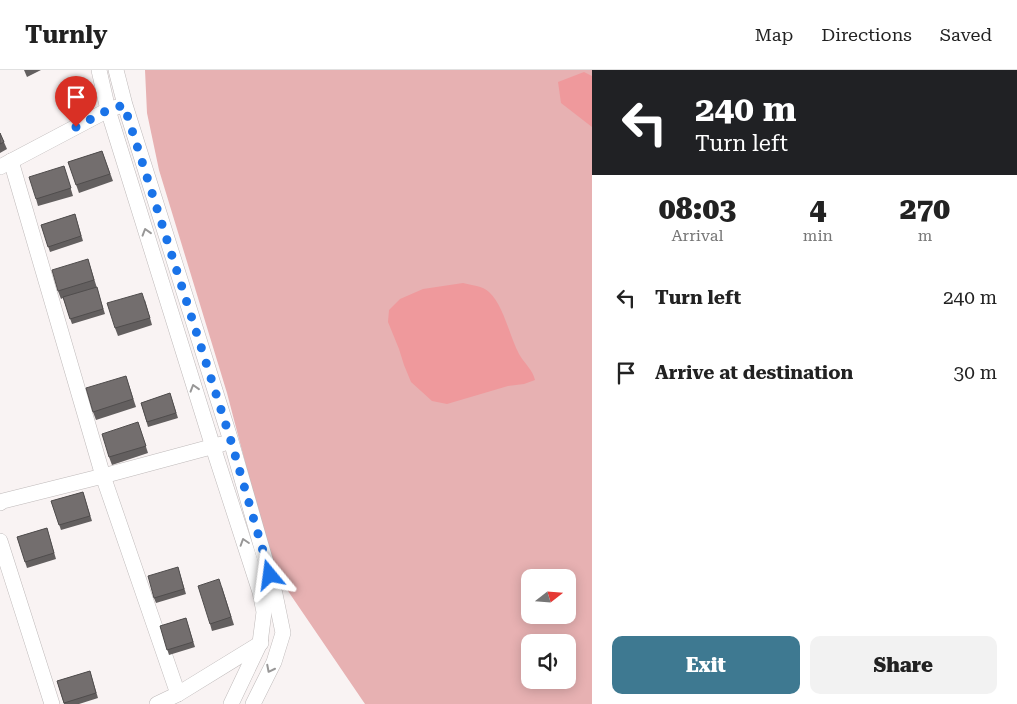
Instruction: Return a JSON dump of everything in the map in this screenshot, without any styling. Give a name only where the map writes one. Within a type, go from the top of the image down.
[{"type":"street","points":[[99,70],[108,110],[212,446],[260,592],[264,612],[260,643],[231,704]]},
{"type":"street","points":[[116,70],[124,105],[231,441],[275,594],[283,634],[274,662],[253,704]]},
{"type":"street","points":[[124,105],[108,110],[5,164],[103,476],[178,694]]},
{"type":"street","points":[[0,504],[4,501],[231,441]]},
{"type":"street","points":[[0,541],[52,704]]},
{"type":"street","points":[[156,704],[178,694],[260,643],[283,634]]},
{"type":"shaded area","points":[[145,70],[592,70],[592,704],[365,704],[273,569],[227,393],[159,170],[147,113]]},
{"type":"shaded area","points":[[584,72],[592,76],[592,127],[561,103],[558,82]]},
{"type":"shaded area","points":[[463,283],[484,288],[494,298],[499,305],[519,354],[535,380],[447,404],[432,401],[411,382],[388,322],[389,310],[400,299],[423,289]]},
{"type":"building","points":[[0,133],[4,142],[0,144]]},
{"type":"building","points":[[102,151],[110,174],[76,185],[68,162]]},
{"type":"building","points":[[64,166],[71,188],[36,199],[29,177]]},
{"type":"building","points":[[75,214],[81,236],[48,247],[41,225]]},
{"type":"building","points":[[88,259],[94,280],[58,291],[52,270]]},
{"type":"building","points":[[97,287],[103,309],[70,319],[63,297]]},
{"type":"building","points":[[142,293],[150,318],[115,328],[107,303]]},
{"type":"building","points":[[126,376],[133,399],[93,412],[86,388]]},
{"type":"building","points":[[170,393],[176,413],[147,422],[141,403]]},
{"type":"building","points":[[138,422],[146,446],[109,457],[102,434]]},
{"type":"building","points":[[83,492],[90,516],[59,525],[51,501]]},
{"type":"building","points":[[47,528],[54,553],[25,562],[17,537]]},
{"type":"building","points":[[178,567],[184,589],[154,598],[148,576]]},
{"type":"building","points":[[219,579],[231,617],[210,624],[198,586]]},
{"type":"building","points":[[186,618],[193,642],[167,650],[160,626]]},
{"type":"building","points":[[90,671],[96,693],[64,703],[57,681]]},
{"type":"route","points":[[76,127],[108,110],[124,105],[231,441],[270,575]]}]
